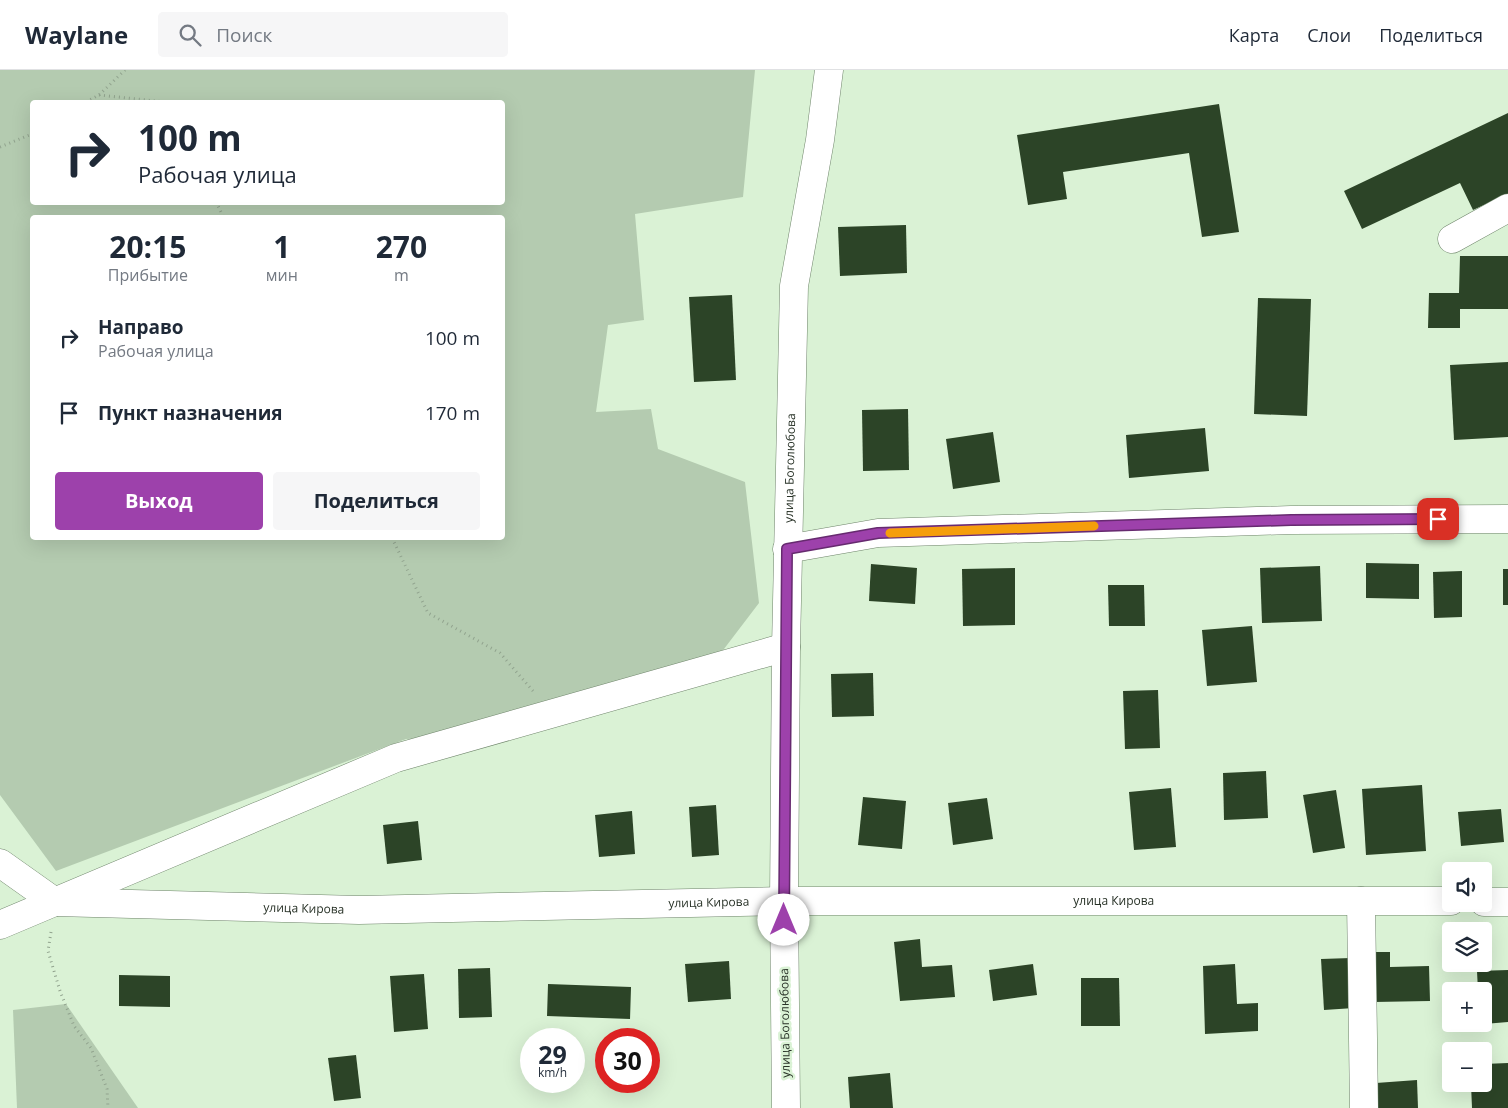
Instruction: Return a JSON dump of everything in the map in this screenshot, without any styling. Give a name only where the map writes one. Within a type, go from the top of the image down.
[{"type":"street","name":"улица Боголюбова","points":[[786,1108],[784,901],[786,647],[794,286],[820,140],[829,70]]},
{"type":"street","points":[[1452,239],[1508,208]]},
{"type":"street","points":[[787,549],[878,533],[1291,520],[1508,519]]},
{"type":"street","points":[[0,926],[396,758],[786,647]]},
{"type":"street","points":[[0,863],[55,902]]},
{"type":"street","name":"улица Кирова","points":[[55,902],[359,910],[784,901],[1442,902]]},
{"type":"street","points":[[1361,901],[1364,1108]]},
{"type":"street","points":[[1492,902],[1508,902]]},
{"type":"path","points":[[90,100],[99,95],[124,70]]},
{"type":"path","points":[[99,95],[145,100]]},
{"type":"path","points":[[0,147],[30,135]]},
{"type":"path","points":[[393,540],[428,614],[500,652],[551,713]]},
{"type":"path","points":[[55,902],[48,951],[74,1026],[91,1048],[107,1089],[108,1108]]},
{"type":"green space","points":[[0,70],[755,70],[743,197],[635,214],[644,320],[608,325],[596,412],[651,409],[658,449],[745,482],[759,603],[711,666],[479,736],[406,739],[56,871],[0,795]]},
{"type":"green space","points":[[66,1004],[138,1108],[17,1108],[13,1010]]},
{"type":"building","points":[[1219,104],[1239,232],[1202,237],[1189,153],[1063,172],[1067,199],[1028,205],[1017,135]]},
{"type":"building","points":[[1508,113],[1508,194],[1473,210],[1460,183],[1362,229],[1344,191]]},
{"type":"building","points":[[906,225],[907,273],[840,276],[838,227]]},
{"type":"building","points":[[1460,256],[1508,256],[1508,309],[1460,309],[1460,328],[1428,328],[1429,293],[1459,293]]},
{"type":"building","points":[[732,295],[736,380],[694,382],[689,297]]},
{"type":"building","points":[[1258,298],[1311,299],[1307,416],[1254,414]]},
{"type":"building","points":[[1508,362],[1508,437],[1454,440],[1450,365]]},
{"type":"building","points":[[908,409],[909,470],[863,471],[862,410]]},
{"type":"building","points":[[1205,428],[1209,471],[1129,478],[1126,435]]},
{"type":"building","points":[[993,432],[1000,482],[953,489],[946,439]]},
{"type":"building","points":[[1366,563],[1419,564],[1419,599],[1366,598]]},
{"type":"building","points":[[871,564],[917,568],[915,604],[869,601]]},
{"type":"building","points":[[1320,566],[1322,621],[1262,623],[1260,568]]},
{"type":"building","points":[[1015,568],[1015,625],[963,626],[962,569]]},
{"type":"building","points":[[1503,569],[1508,569],[1508,605],[1503,605]]},
{"type":"building","points":[[1462,571],[1462,617],[1434,618],[1433,572]]},
{"type":"building","points":[[1108,585],[1144,585],[1145,626],[1109,626]]},
{"type":"building","points":[[1252,626],[1257,682],[1207,686],[1202,630]]},
{"type":"building","points":[[873,673],[874,716],[832,717],[831,674]]},
{"type":"building","points":[[1158,690],[1160,748],[1125,749],[1123,691]]},
{"type":"building","points":[[1266,771],[1268,818],[1224,820],[1223,773]]},
{"type":"building","points":[[1422,785],[1426,851],[1366,855],[1362,789]]},
{"type":"building","points":[[1171,788],[1176,847],[1134,850],[1129,792]]},
{"type":"building","points":[[1336,790],[1345,848],[1313,853],[1303,795]]},
{"type":"building","points":[[863,797],[906,801],[902,849],[858,845]]},
{"type":"building","points":[[987,798],[993,839],[953,845],[948,803]]},
{"type":"building","points":[[716,805],[719,855],[692,857],[689,807]]},
{"type":"building","points":[[1501,809],[1504,842],[1461,846],[1458,812]]},
{"type":"building","points":[[632,811],[635,854],[599,857],[595,815]]},
{"type":"building","points":[[418,821],[422,860],[387,864],[383,825]]},
{"type":"building","points":[[920,939],[922,967],[952,965],[955,997],[900,1001],[894,942]]},
{"type":"building","points":[[1373,952],[1390,952],[1390,967],[1429,966],[1430,1001],[1374,1002]]},
{"type":"building","points":[[1351,958],[1354,1008],[1324,1010],[1321,959]]},
{"type":"building","points":[[729,961],[731,999],[688,1002],[685,964]]},
{"type":"building","points":[[1033,964],[1037,995],[993,1001],[989,970]]},
{"type":"building","points":[[1235,964],[1237,1004],[1258,1003],[1258,1031],[1205,1034],[1203,966]]},
{"type":"building","points":[[490,968],[492,1017],[459,1018],[458,969]]},
{"type":"building","points":[[1508,970],[1508,1022],[1492,1023],[1492,982],[1478,982],[1477,972]]},
{"type":"building","points":[[424,974],[428,1029],[394,1032],[390,976]]},
{"type":"building","points":[[119,975],[170,976],[170,1007],[119,1006]]},
{"type":"building","points":[[1081,978],[1119,978],[1120,1026],[1081,1026]]},
{"type":"building","points":[[548,984],[631,987],[630,1019],[547,1016]]},
{"type":"building","points":[[356,1055],[361,1098],[334,1101],[328,1058]]},
{"type":"building","points":[[1508,1063],[1508,1108],[1472,1108],[1471,1092],[1492,1092],[1492,1064]]},
{"type":"building","points":[[890,1073],[893,1108],[850,1108],[848,1077]]},
{"type":"building","points":[[1417,1080],[1418,1108],[1378,1108],[1376,1083]]},
{"type":"slow traffic","points":[[890,533],[1094,526]]},
{"type":"route","points":[[784,920],[787,549],[878,533],[1291,520],[1438,519]]}]
